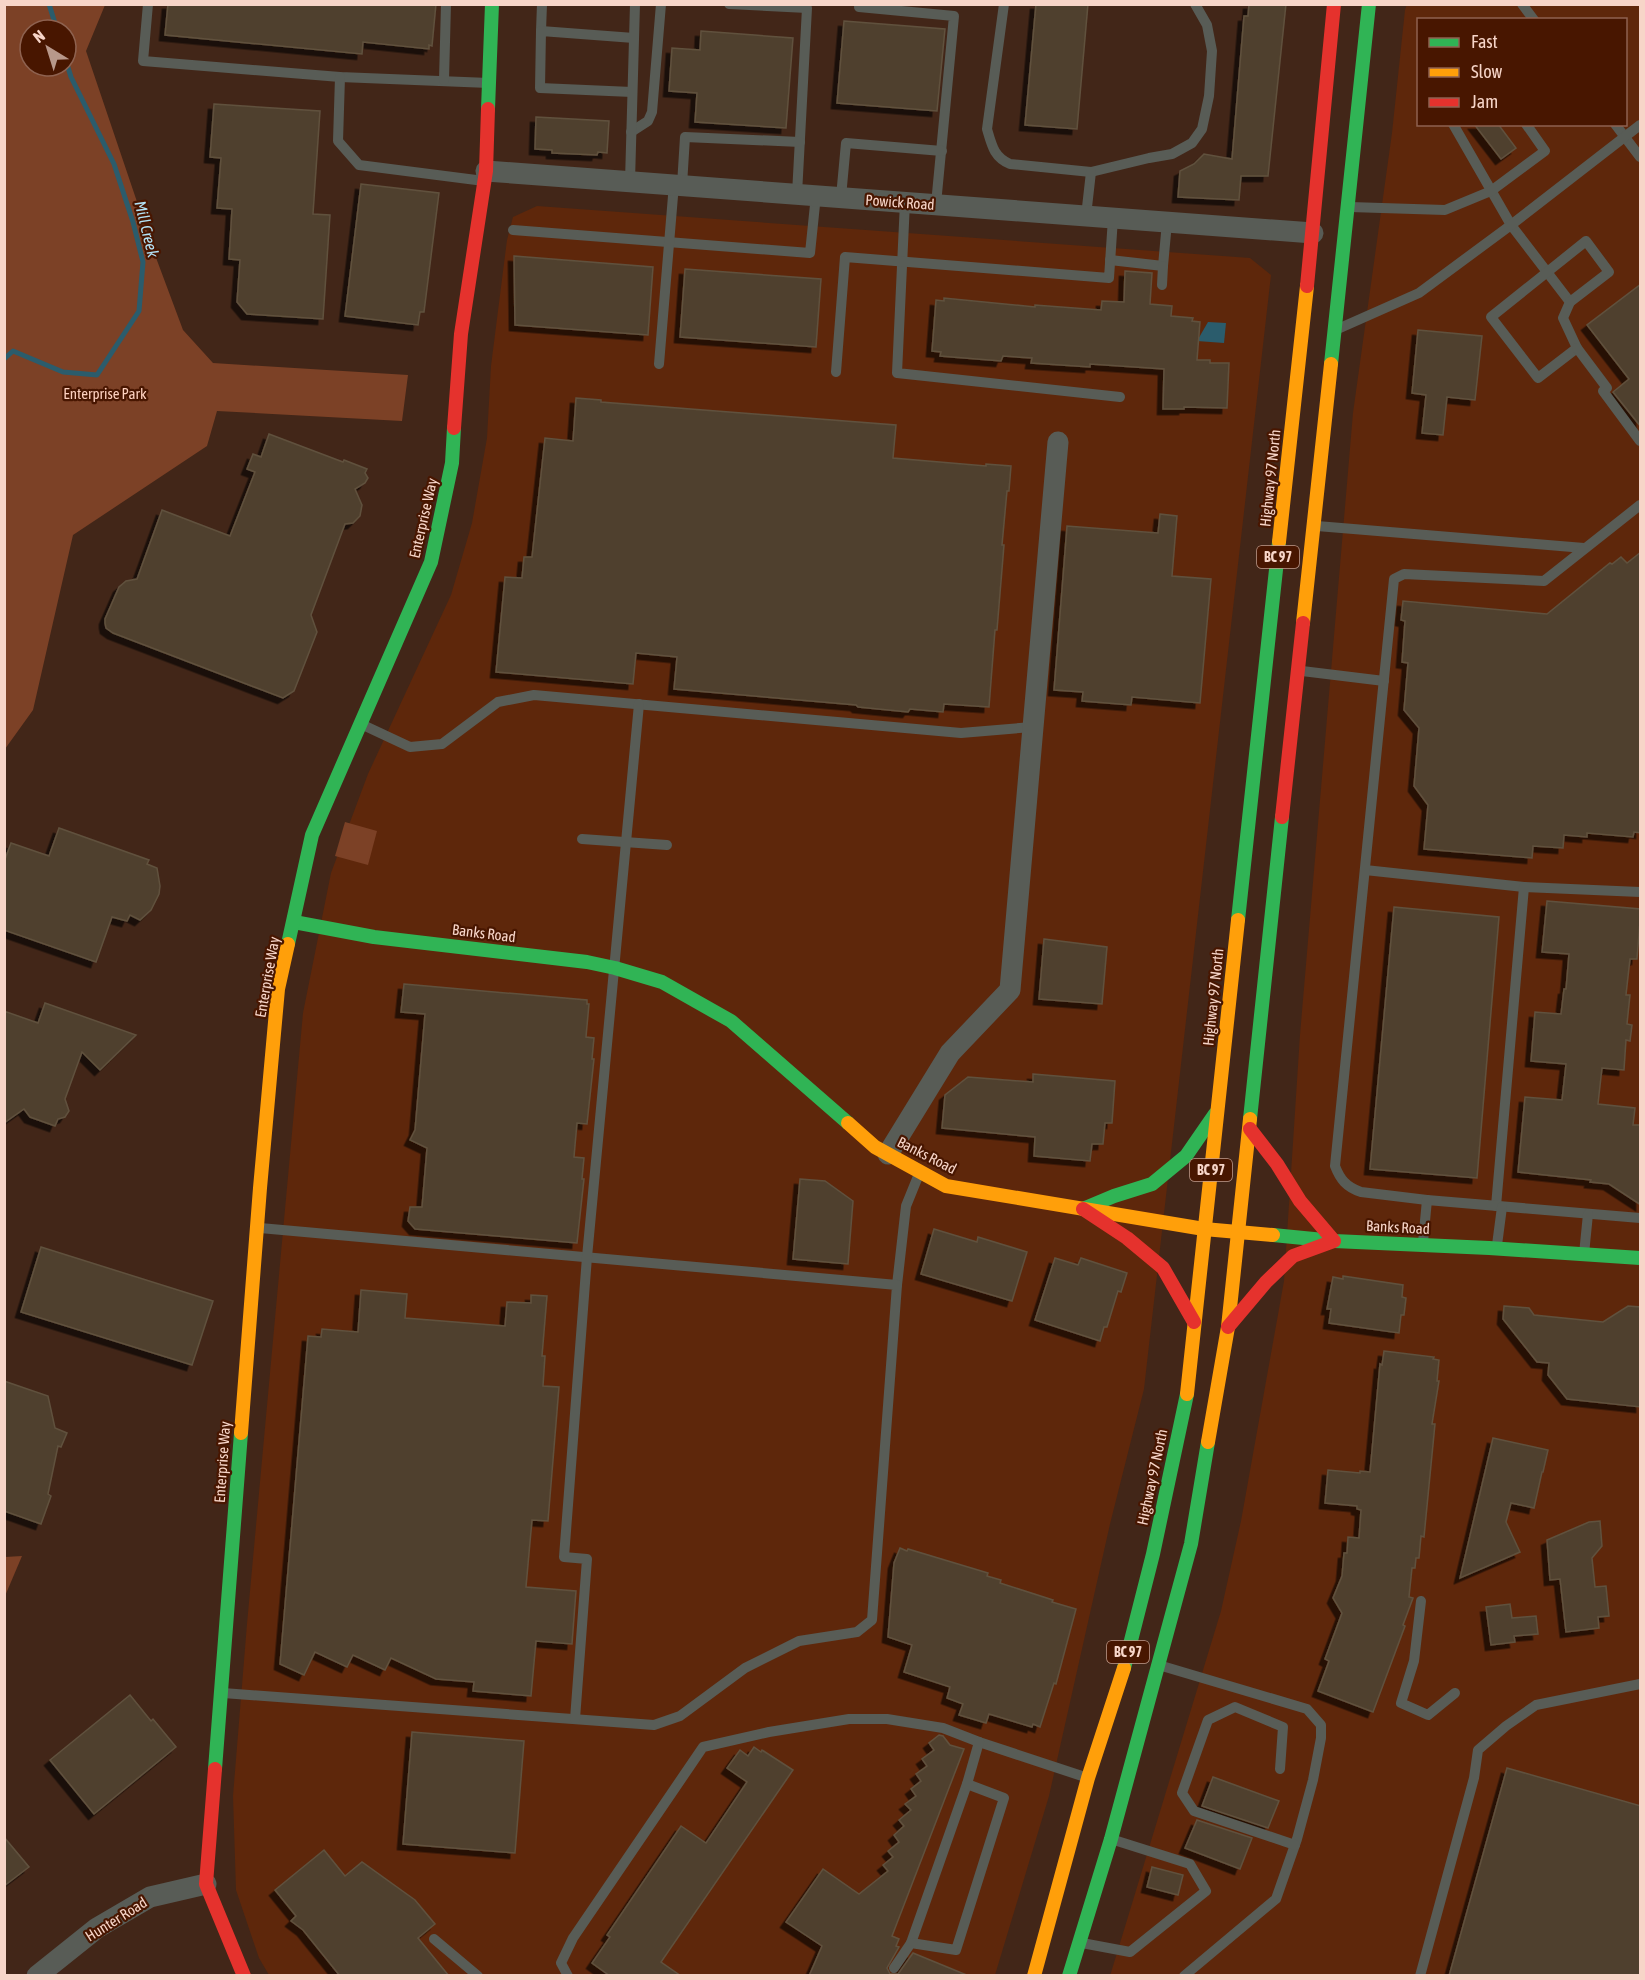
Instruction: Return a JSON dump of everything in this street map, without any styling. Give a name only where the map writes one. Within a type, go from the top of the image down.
[{"type":"main road","name":"Enterprise Way","points":[[244,1976],[206,1884],[256,1228],[278,989],[312,835],[431,562],[452,463],[460,334],[485,176],[492,4]]},
{"type":"main road","name":"Highway 97 North","points":[[1034,1976],[1088,1778],[1126,1662],[1153,1554],[1186,1394],[1217,1110],[1322,248],[1334,4]]},
{"type":"main road","name":"BC 97","points":[[1069,1976],[1111,1839],[1191,1544],[1228,1327],[1369,4]]},
{"type":"main road","points":[[1364,46],[1381,4]]},
{"type":"main road","points":[[1322,248],[1340,278]]},
{"type":"main road","name":"Banks Road","points":[[294,922],[374,936],[587,962],[662,982],[731,1021],[875,1147],[946,1186],[1238,1233],[1334,1241],[1496,1248],[1641,1258]]},
{"type":"main road","points":[[1083,1209],[1152,1184],[1186,1156],[1217,1110]]},
{"type":"main road","points":[[1228,1327],[1266,1282],[1293,1256],[1334,1241],[1300,1202],[1250,1129]]},
{"type":"main road","points":[[1083,1209],[1127,1238],[1163,1268],[1194,1322]]},
{"type":"street","name":"Powick Road","points":[[485,176],[630,181],[1167,222],[1322,248]]},
{"type":"street","points":[[888,1154],[950,1053],[1010,990],[1058,442]]},
{"type":"street","name":"Hunter Road","points":[[37,1976],[97,1928],[150,1897],[206,1884]]},
{"type":"lane","points":[[148,4],[143,61],[340,77],[489,83]]},
{"type":"lane","points":[[444,80],[446,4]]},
{"type":"lane","points":[[542,4],[540,88],[632,92]]},
{"type":"lane","points":[[630,181],[635,4]]},
{"type":"lane","points":[[631,132],[648,121],[652,112],[661,4]]},
{"type":"lane","points":[[513,230],[810,253],[800,142],[807,8],[729,4]]},
{"type":"lane","points":[[1004,4],[987,129],[999,160],[1010,165],[1091,172],[1172,154],[1192,143],[1202,129],[1209,96],[1212,51],[1207,25],[1195,4]]},
{"type":"lane","points":[[1522,4],[1532,18]]},
{"type":"lane","points":[[859,7],[954,16],[936,204]]},
{"type":"lane","points":[[541,31],[634,38]]},
{"type":"lane","points":[[340,77],[338,141],[359,165],[485,176]]},
{"type":"lane","points":[[1334,331],[1419,293],[1641,125]]},
{"type":"lane","points":[[1454,126],[1511,225],[1570,302]]},
{"type":"lane","points":[[1347,207],[1445,210],[1491,191],[1545,151],[1527,126]]},
{"type":"lane","points":[[1617,126],[1641,157]]},
{"type":"lane","points":[[659,364],[669,242],[685,137],[800,142]]},
{"type":"lane","points":[[842,197],[846,143],[942,151]]},
{"type":"lane","points":[[1086,216],[1091,172]]},
{"type":"lane","points":[[905,202],[897,373],[1120,397]]},
{"type":"lane","points":[[836,372],[845,257],[1109,278],[1113,218]]},
{"type":"lane","points":[[1162,285],[1167,222]]},
{"type":"lane","points":[[1577,348],[1538,378],[1491,317],[1586,241],[1609,272],[1570,302],[1563,318],[1577,348],[1607,388],[1603,391],[1641,441]]},
{"type":"lane","points":[[1110,260],[1163,266]]},
{"type":"lane","points":[[1641,505],[1544,581],[1404,574],[1394,579],[1335,1166],[1346,1185],[1353,1190],[1427,1200],[1641,1218]]},
{"type":"lane","points":[[1314,526],[1584,548]]},
{"type":"lane","points":[[1299,670],[1384,681]]},
{"type":"lane","points":[[360,723],[410,747],[442,744],[498,702],[534,695],[961,734],[1032,727]]},
{"type":"lane","points":[[575,1719],[587,1559],[564,1557],[587,1257],[639,704]]},
{"type":"lane","points":[[582,839],[667,845]]},
{"type":"lane","points":[[1365,870],[1524,886],[1641,891]]},
{"type":"lane","points":[[1496,1248],[1524,886]]},
{"type":"lane","points":[[221,1693],[654,1725],[680,1716],[745,1668],[799,1641],[858,1632],[872,1620],[897,1285],[906,1206],[920,1172]]},
{"type":"lane","points":[[1422,1245],[1427,1200]]},
{"type":"lane","points":[[1584,1254],[1588,1214]]},
{"type":"lane","points":[[256,1228],[897,1285]]},
{"type":"lane","points":[[1421,1601],[1414,1661],[1401,1703],[1428,1715],[1455,1693]]},
{"type":"lane","points":[[1157,1665],[1307,1709],[1321,1725],[1321,1738],[1312,1780],[1295,1845],[1276,1899],[1184,1976]]},
{"type":"lane","points":[[1420,1976],[1474,1778],[1478,1750],[1536,1705],[1641,1684]]},
{"type":"lane","points":[[1280,1769],[1284,1727],[1235,1707],[1208,1720],[1182,1793],[1194,1811],[1295,1845]]},
{"type":"lane","points":[[568,1976],[561,1963],[573,1938],[703,1747],[769,1732],[849,1719],[887,1719],[943,1728],[1088,1778]]},
{"type":"lane","points":[[894,1968],[911,1943],[967,1784],[979,1742]]},
{"type":"lane","points":[[911,1943],[956,1950],[1004,1798],[967,1784]]},
{"type":"lane","points":[[1079,1942],[1130,1952],[1206,1891],[1190,1864],[1111,1839]]},
{"type":"lane","points":[[434,1939],[477,1976]]},
{"type":"shaded area","points":[[1407,4],[1640,5],[1640,1975],[1110,1976],[1221,1611],[1241,1521],[1284,1281],[1300,1035],[1353,413],[1392,133]]},
{"type":"shaded area","points":[[537,206],[1250,258],[1271,275],[1144,1389],[1110,1524],[1049,1796],[995,1975],[269,1975],[259,1958],[236,1890],[233,1796],[303,1013],[331,873],[368,774],[451,595],[472,523],[487,438],[491,366],[507,240],[513,217]]},
{"type":"green space","name":"Enterprise Park","points":[[5,4],[105,5],[86,51],[155,255],[183,330],[213,363],[408,375],[402,421],[217,411],[207,446],[73,535],[33,710],[5,749]]},
{"type":"green space","points":[[345,822],[377,831],[368,865],[335,856]]},
{"type":"green space","points":[[22,1556],[5,1596],[5,1557]]},
{"type":"water","points":[[1208,322],[1226,323],[1224,343],[1197,341]]},
{"type":"building","points":[[168,4],[436,4],[432,46],[429,45],[429,49],[363,42],[362,54],[165,35]]},
{"type":"building","points":[[1036,4],[1088,4],[1077,129],[1025,125]]},
{"type":"building","points":[[1249,4],[1286,4],[1268,176],[1241,176],[1239,200],[1178,197],[1180,171],[1194,164],[1204,154],[1232,159],[1244,16],[1248,16]]},
{"type":"building","points":[[844,21],[945,29],[937,111],[837,103]]},
{"type":"building","points":[[701,31],[793,38],[786,128],[695,122],[697,93],[669,91],[672,48],[700,50]]},
{"type":"building","points":[[214,104],[320,111],[313,214],[330,215],[323,319],[247,314],[237,302],[240,260],[229,259],[232,209],[217,208],[221,158],[210,157]]},
{"type":"building","points":[[536,117],[609,121],[607,153],[598,152],[597,155],[552,153],[552,150],[535,149]]},
{"type":"building","points":[[1476,126],[1500,126],[1516,148],[1501,159]]},
{"type":"building","points":[[361,184],[439,193],[424,312],[420,312],[418,325],[345,316]]},
{"type":"building","points":[[514,256],[653,267],[648,335],[515,325]]},
{"type":"building","points":[[685,269],[821,279],[816,347],[680,337]]},
{"type":"building","points":[[1125,271],[1152,273],[1150,304],[1172,306],[1171,316],[1193,318],[1192,321],[1200,322],[1197,360],[1229,363],[1227,408],[1163,409],[1164,369],[1031,363],[1032,358],[1003,356],[1001,361],[940,356],[941,352],[932,351],[936,300],[944,301],[944,298],[1035,307],[1035,305],[1101,310],[1102,301],[1124,302]]},
{"type":"building","points":[[1641,284],[1641,427],[1613,392],[1629,379],[1587,325]]},
{"type":"building","points":[[1418,330],[1482,336],[1475,400],[1447,397],[1443,435],[1422,433],[1426,395],[1412,393]]},
{"type":"building","points":[[576,398],[601,400],[601,402],[896,425],[893,458],[1011,466],[989,707],[944,704],[943,712],[910,709],[908,712],[856,705],[674,689],[677,657],[636,653],[633,684],[496,672],[505,577],[522,578],[524,557],[532,557],[545,438],[573,441]]},
{"type":"building","points":[[269,434],[367,469],[365,473],[368,478],[365,483],[355,489],[362,505],[360,516],[353,523],[345,524],[311,615],[317,632],[294,691],[283,698],[113,633],[106,628],[105,623],[119,587],[126,581],[137,579],[162,510],[230,536],[255,472],[247,469],[253,454],[261,457]]},
{"type":"building","points":[[1160,514],[1177,516],[1172,576],[1211,579],[1200,703],[1132,697],[1131,705],[1082,701],[1083,692],[1054,690],[1067,526],[1158,533]]},
{"type":"building","points":[[1641,552],[1641,833],[1634,832],[1633,837],[1587,833],[1587,837],[1564,835],[1563,848],[1533,846],[1532,858],[1424,849],[1428,805],[1414,786],[1419,728],[1404,710],[1408,663],[1402,662],[1405,621],[1401,620],[1403,601],[1547,614],[1610,563],[1612,564],[1621,557],[1627,563]]},
{"type":"building","points":[[59,828],[149,860],[147,864],[157,868],[159,894],[151,910],[140,920],[130,915],[127,921],[112,917],[96,962],[4,930],[4,862],[11,843],[49,856]]},
{"type":"building","points":[[1547,901],[1641,909],[1637,959],[1630,959],[1626,995],[1630,995],[1627,1024],[1632,1025],[1630,1041],[1626,1040],[1624,1070],[1602,1068],[1598,1104],[1635,1108],[1633,1125],[1641,1125],[1641,1205],[1609,1184],[1518,1172],[1525,1097],[1562,1100],[1566,1064],[1531,1061],[1535,1012],[1561,1014],[1564,989],[1566,989],[1569,954],[1542,952]]},
{"type":"building","points":[[1394,907],[1499,917],[1477,1178],[1370,1169]]},
{"type":"building","points":[[1044,939],[1107,947],[1102,1004],[1039,999]]},
{"type":"building","points":[[404,984],[587,1000],[589,1004],[586,1037],[594,1038],[592,1059],[594,1059],[587,1124],[577,1123],[574,1157],[584,1158],[582,1179],[584,1179],[577,1243],[415,1229],[408,1221],[410,1207],[422,1207],[427,1148],[410,1140],[415,1130],[425,1014],[401,1012]]},
{"type":"building","points":[[45,1003],[136,1035],[100,1070],[82,1052],[65,1099],[69,1111],[65,1117],[58,1119],[55,1126],[30,1117],[24,1109],[4,1123],[4,1011],[38,1023]]},
{"type":"building","points":[[1033,1074],[1115,1081],[1112,1123],[1105,1123],[1103,1144],[1092,1144],[1090,1161],[1034,1156],[1035,1137],[942,1128],[945,1095],[968,1077],[1033,1082]]},
{"type":"building","points":[[800,1179],[825,1181],[853,1201],[848,1264],[793,1259]]},
{"type":"building","points":[[934,1229],[977,1242],[978,1237],[1027,1252],[1012,1301],[921,1274]]},
{"type":"building","points":[[41,1247],[213,1301],[192,1365],[21,1312]]},
{"type":"building","points":[[1055,1258],[1078,1265],[1081,1258],[1127,1273],[1100,1341],[1035,1320]]},
{"type":"building","points":[[1343,1276],[1403,1285],[1402,1297],[1406,1298],[1399,1333],[1329,1323],[1331,1309],[1327,1309],[1333,1277],[1343,1279]]},
{"type":"building","points":[[361,1290],[407,1294],[405,1318],[505,1326],[507,1302],[531,1303],[531,1295],[547,1296],[542,1356],[545,1356],[543,1386],[559,1387],[548,1521],[532,1520],[526,1587],[576,1591],[572,1644],[536,1641],[531,1696],[473,1691],[474,1682],[436,1679],[391,1658],[385,1670],[353,1655],[347,1667],[315,1652],[304,1675],[280,1664],[308,1336],[321,1337],[322,1329],[358,1332]]},
{"type":"building","points":[[1504,1306],[1529,1308],[1534,1315],[1603,1322],[1628,1306],[1641,1307],[1641,1407],[1567,1399],[1548,1375],[1549,1363],[1537,1362],[1503,1319]]},
{"type":"building","points":[[1384,1351],[1434,1357],[1433,1359],[1439,1360],[1437,1381],[1439,1381],[1432,1424],[1435,1424],[1424,1537],[1421,1536],[1419,1558],[1416,1558],[1415,1568],[1412,1568],[1409,1597],[1413,1598],[1373,1712],[1318,1691],[1329,1661],[1325,1659],[1342,1613],[1333,1598],[1342,1576],[1348,1537],[1359,1538],[1361,1510],[1357,1509],[1357,1506],[1325,1503],[1328,1470],[1370,1472],[1380,1364],[1382,1365]]},
{"type":"building","points":[[4,1381],[48,1396],[55,1428],[67,1433],[61,1447],[58,1446],[48,1494],[51,1496],[41,1524],[4,1511]]},
{"type":"building","points":[[1493,1438],[1548,1450],[1543,1472],[1534,1508],[1511,1503],[1506,1522],[1520,1552],[1460,1578]]},
{"type":"building","points":[[1600,1521],[1602,1546],[1592,1558],[1595,1587],[1606,1586],[1609,1616],[1598,1617],[1599,1628],[1566,1632],[1560,1579],[1550,1580],[1547,1540],[1589,1522]]},
{"type":"building","points":[[900,1548],[988,1573],[987,1576],[1001,1580],[1000,1583],[1076,1609],[1056,1684],[1054,1683],[1040,1727],[1033,1724],[1032,1727],[989,1714],[986,1723],[959,1715],[963,1704],[947,1698],[950,1687],[904,1672],[912,1645],[888,1637],[894,1563]]},
{"type":"building","points":[[1510,1604],[1512,1618],[1536,1616],[1538,1634],[1514,1636],[1515,1642],[1491,1645],[1486,1607]]},
{"type":"building","points":[[130,1695],[176,1747],[94,1814],[50,1760]]},
{"type":"building","points":[[412,1732],[524,1741],[515,1853],[403,1844]]},
{"type":"building","points":[[939,1735],[943,1736],[950,1745],[964,1749],[892,1936],[899,1939],[896,1946],[899,1947],[887,1968],[890,1974],[898,1974],[913,1953],[969,1976],[809,1976],[822,1946],[786,1922],[823,1869],[859,1894],[888,1871],[883,1865],[893,1857],[888,1851],[899,1842],[894,1835],[904,1826],[899,1820],[911,1810],[905,1804],[916,1796],[911,1789],[921,1781],[916,1774],[927,1766],[922,1759],[934,1750],[929,1743]]},
{"type":"building","points":[[754,1747],[793,1770],[661,1962],[681,1976],[610,1976],[592,1963],[610,1937],[607,1935],[681,1826],[706,1843],[747,1782],[727,1768],[740,1750],[748,1756]]},
{"type":"building","points":[[1507,1768],[1641,1806],[1641,1976],[1449,1976]]},
{"type":"building","points":[[1213,1777],[1279,1801],[1268,1828],[1202,1806]]},
{"type":"building","points":[[1197,1820],[1252,1838],[1240,1869],[1185,1848]]},
{"type":"building","points":[[4,1837],[29,1867],[4,1886]]},
{"type":"building","points":[[324,1850],[345,1876],[362,1862],[415,1900],[435,1924],[418,1938],[449,1976],[340,1976],[303,1930],[291,1921],[296,1916],[275,1890]]},
{"type":"building","points":[[1152,1867],[1183,1875],[1178,1895],[1147,1887]]},
{"type":"waterway","name":"Mill Creek","points":[[49,4],[53,18]]},
{"type":"waterway","name":"Mill Creek","points":[[4,359],[13,351],[63,372],[97,375],[139,311],[143,262],[133,222],[114,164],[71,78]]},
{"type":"traffic: fast","points":[[488,109],[492,4]]},
{"type":"traffic: fast","points":[[1331,364],[1369,4]]},
{"type":"traffic: fast","points":[[288,944],[312,835],[431,562],[452,463],[454,428]]},
{"type":"traffic: fast","points":[[1238,920],[1279,542]]},
{"type":"traffic: fast","points":[[1250,1119],[1282,817]]},
{"type":"traffic: fast","points":[[294,922],[374,937],[587,962],[662,982],[731,1021],[848,1123]]},
{"type":"traffic: fast","points":[[1083,1209],[1152,1184],[1186,1156],[1215,1114]]},
{"type":"traffic: fast","points":[[1273,1235],[1334,1241],[1640,1258]]},
{"type":"traffic: fast","points":[[1124,1668],[1153,1554],[1187,1394]]},
{"type":"traffic: fast","points":[[215,1769],[241,1433]]},
{"type":"traffic: fast","points":[[1069,1976],[1111,1839],[1191,1544],[1208,1442]]},
{"type":"traffic: slow","points":[[1279,542],[1307,286]]},
{"type":"traffic: slow","points":[[1303,623],[1331,364]]},
{"type":"traffic: slow","points":[[1187,1394],[1238,920]]},
{"type":"traffic: slow","points":[[241,1433],[278,989],[288,944]]},
{"type":"traffic: slow","points":[[1208,1442],[1228,1327],[1250,1119]]},
{"type":"traffic: slow","points":[[848,1123],[875,1147],[946,1186],[1204,1229],[1273,1235]]},
{"type":"traffic: slow","points":[[1034,1976],[1088,1778],[1124,1668]]},
{"type":"traffic: jam","points":[[1307,286],[1334,4]]},
{"type":"traffic: jam","points":[[454,428],[461,334],[486,171],[488,109]]},
{"type":"traffic: jam","points":[[1282,817],[1303,623]]},
{"type":"traffic: jam","points":[[1228,1327],[1266,1282],[1293,1256],[1334,1241],[1300,1201],[1277,1164],[1250,1129]]},
{"type":"traffic: jam","points":[[1083,1209],[1127,1238],[1163,1268],[1194,1322]]},
{"type":"traffic: jam","points":[[215,1769],[206,1884],[244,1976]]}]
